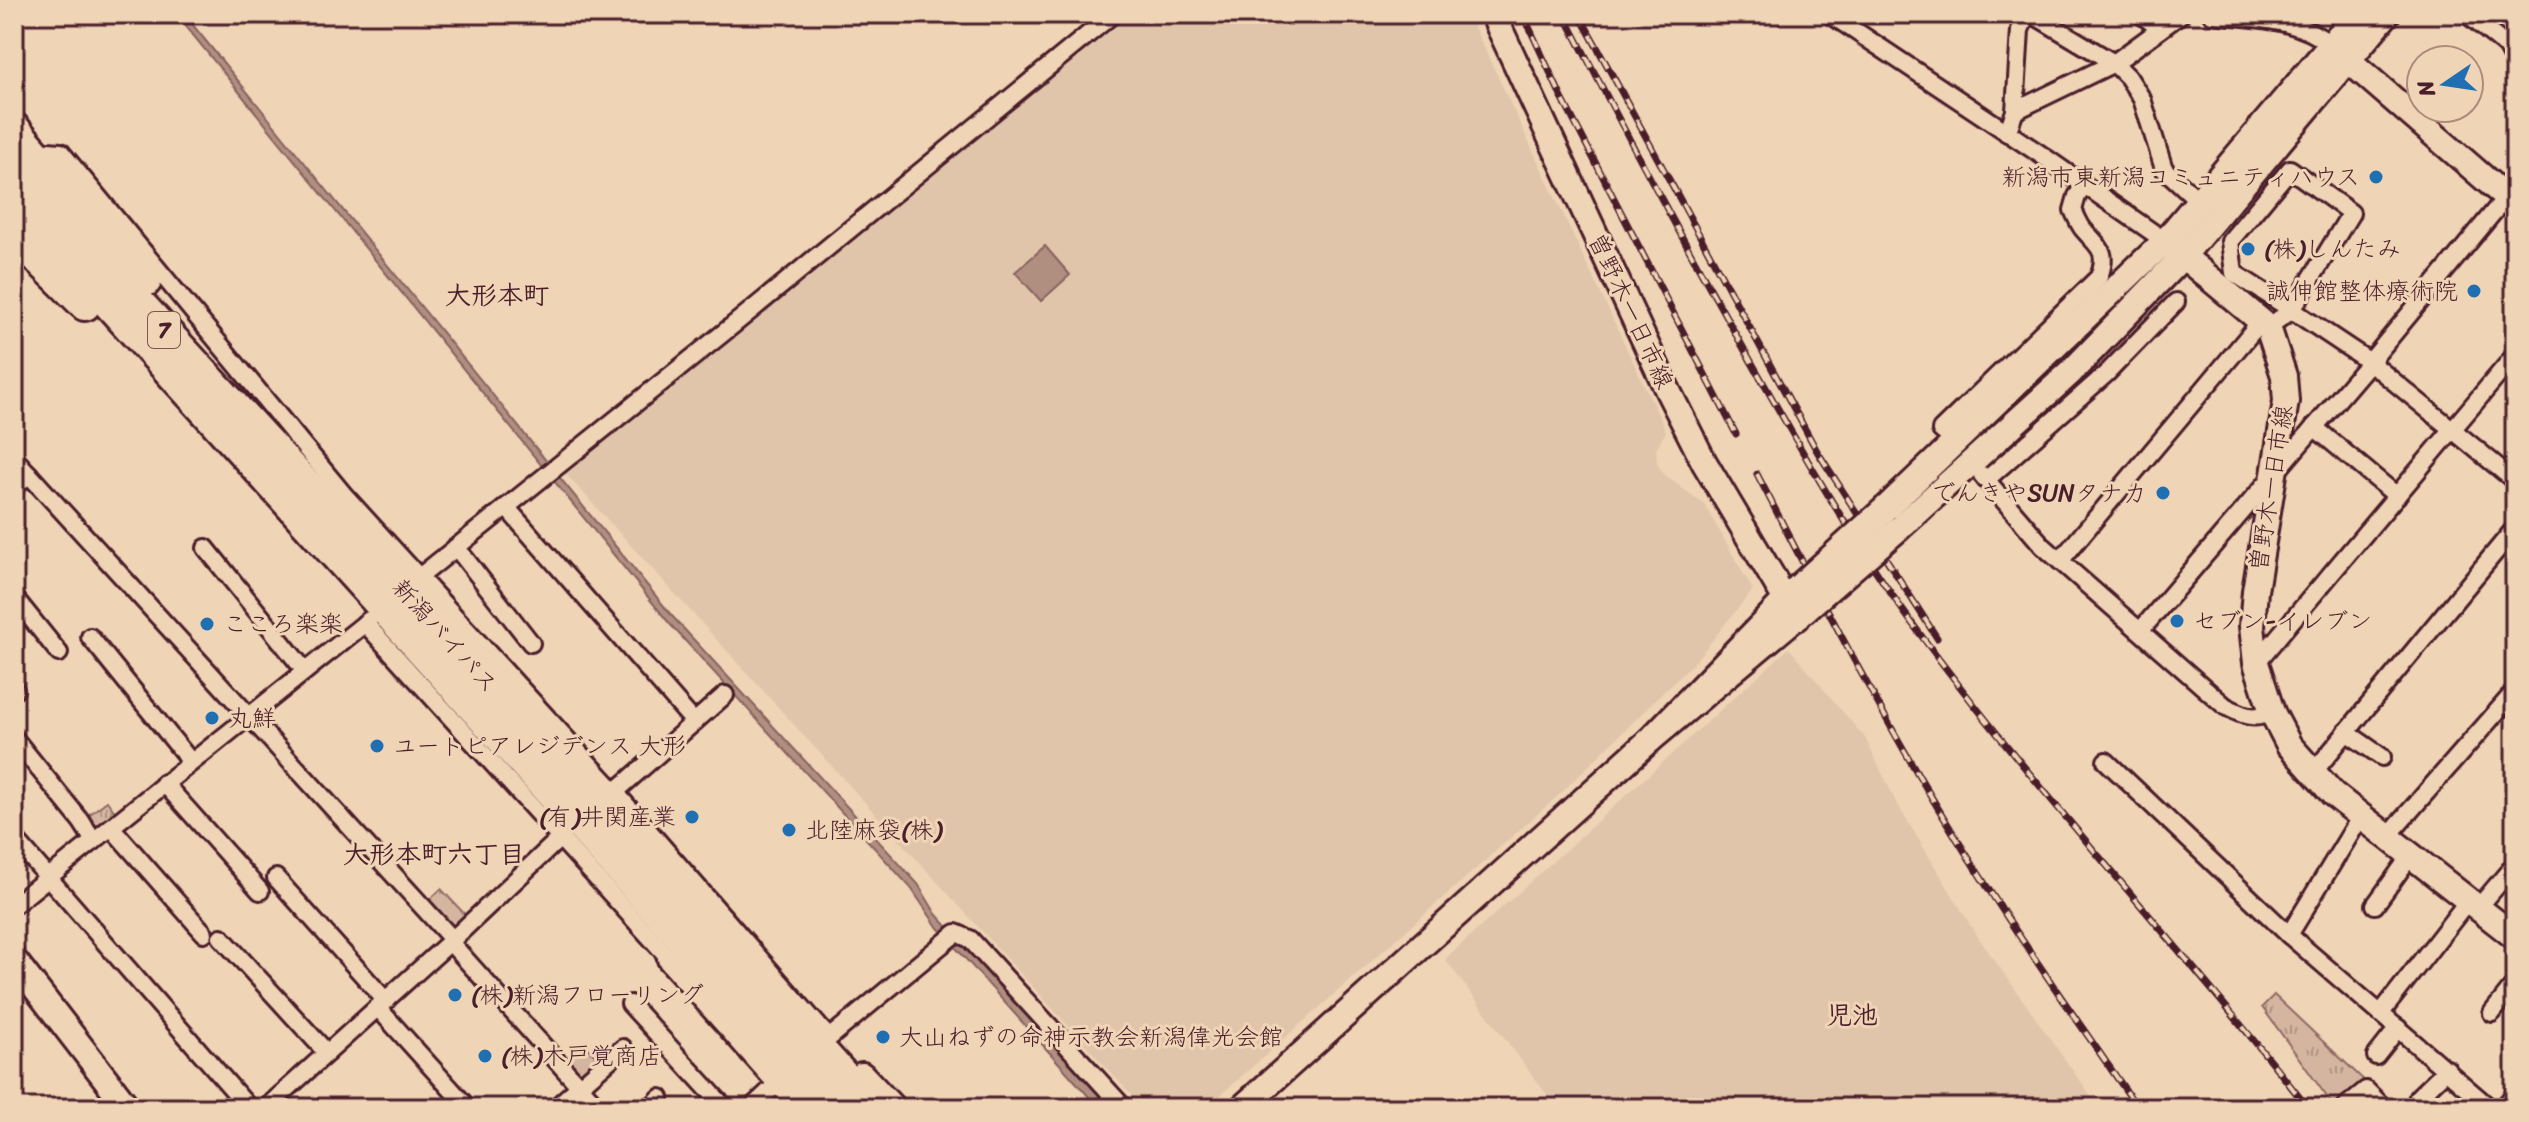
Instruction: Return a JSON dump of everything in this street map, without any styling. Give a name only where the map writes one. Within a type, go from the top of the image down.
[{"type":"highway","name":"新潟バイパス","points":[[20,148],[220,367],[314,493],[873,1108]]},
{"type":"highway","name":"新潟バイパス","points":[[14,199],[835,1108]]},
{"type":"highway","points":[[14,235],[284,500]]},
{"type":"street","name":"曽野木一日市線","points":[[1493,14],[1704,462],[1796,604]]},
{"type":"street","points":[[1830,14],[2085,185],[2174,249],[2265,324]]},
{"type":"street","points":[[2007,133],[2015,111],[2020,30],[2030,14],[2114,63],[2128,77],[2142,99],[2164,169],[2198,200]]},
{"type":"street","points":[[2141,14],[2160,29]]},
{"type":"street","points":[[2015,111],[2114,63],[2181,14]]},
{"type":"street","points":[[2141,630],[2510,201],[2314,31],[2294,24],[2212,14]]},
{"type":"street","points":[[1242,1108],[1892,518],[2174,249],[2340,52],[2357,14]]},
{"type":"street","points":[[2174,249],[2198,200],[2340,52],[2387,14]]},
{"type":"street","points":[[2467,14],[2506,46],[2515,62]]},
{"type":"street","points":[[2484,27],[2495,14]]},
{"type":"street","points":[[418,578],[1104,17]]},
{"type":"street","points":[[20,148],[61,152],[279,419],[418,578],[615,792],[893,1108]]},
{"type":"street","points":[[2060,561],[2265,324],[2292,310],[2351,213],[2290,169],[2230,241],[2234,273],[2292,310],[2370,362],[2515,481]]},
{"type":"street","points":[[1946,434],[1941,430],[2099,277],[2102,250],[2082,228],[2073,210],[2077,196],[2085,185]]},
{"type":"street","points":[[2176,302],[2107,373],[1984,478],[2043,546],[2225,706],[2243,715],[2260,718],[2272,712]]},
{"type":"street","name":"曽野木一日市線","points":[[2265,324],[2284,376],[2286,401],[2252,626],[2256,663],[2272,712],[2289,745],[2312,774],[2360,818],[2388,836],[2515,937]]},
{"type":"street","points":[[2256,663],[2515,355]]},
{"type":"street","points":[[2314,427],[2397,496]]},
{"type":"street","points":[[14,458],[599,1108]]},
{"type":"street","points":[[14,487],[29,474]]},
{"type":"street","points":[[506,507],[694,722]]},
{"type":"street","points":[[2312,774],[2515,528]]},
{"type":"street","points":[[456,547],[531,643]]},
{"type":"street","points":[[206,548],[305,671]]},
{"type":"street","points":[[14,597],[59,653]]},
{"type":"street","points":[[14,905],[367,622],[803,1108]]},
{"type":"street","points":[[90,637],[191,762]]},
{"type":"street","points":[[2388,836],[2515,691]]},
{"type":"street","points":[[615,792],[725,695]]},
{"type":"street","points":[[2346,732],[2382,757]]},
{"type":"street","points":[[14,738],[94,841]]},
{"type":"street","points":[[2106,761],[2289,935],[2447,1069],[2483,1106]]},
{"type":"street","points":[[164,783],[260,891]]},
{"type":"street","points":[[2289,935],[2360,818]]},
{"type":"street","points":[[111,827],[327,1053]]},
{"type":"street","points":[[14,838],[249,1108]]},
{"type":"street","points":[[266,1108],[382,1005],[560,838]]},
{"type":"street","points":[[2375,905],[2411,855]]},
{"type":"street","points":[[2381,1013],[2473,904],[2515,864]]},
{"type":"street","points":[[276,878],[468,1108]]},
{"type":"street","points":[[829,1038],[951,937],[970,939],[1124,1108]]},
{"type":"street","points":[[14,960],[124,1106]]},
{"type":"street","points":[[2492,1013],[2515,984]]},
{"type":"street","points":[[630,1004],[725,1108]]},
{"type":"street","points":[[2376,1056],[2398,1028]]},
{"type":"street","points":[[555,1108],[623,1048]]},
{"type":"street","points":[[2418,1097],[2447,1069]]},
{"type":"street","points":[[751,1108],[780,1081]]},
{"type":"street","points":[[2344,1108],[2366,1090],[2384,1108]]},
{"type":"street","points":[[2503,1108],[2515,1094]]},
{"type":"shaded area","points":[[176,14],[184,14],[672,616],[918,884],[936,914],[1111,1108],[1099,1108],[938,928],[911,888],[669,623]]},
{"type":"shaded area","points":[[1120,14],[1468,14],[1666,431],[1656,449],[1657,463],[1664,475],[1704,504],[1753,590],[1696,660],[1560,794],[1206,1108],[1143,1108],[565,473]]},
{"type":"shaded area","points":[[1045,246],[1070,275],[1041,301],[1015,272]]},
{"type":"shaded area","points":[[1789,648],[1865,738],[1896,802],[1974,931],[2099,1108],[1557,1108],[1445,959]]},
{"type":"green space","points":[[107,801],[121,820],[97,839],[81,821]]},
{"type":"green space","points":[[441,889],[471,921],[453,938],[424,905]]},
{"type":"green space","points":[[2274,995],[2370,1086],[2342,1108],[2335,1108],[2262,1007]]},
{"type":"green space","points":[[584,1043],[602,1064],[580,1084],[561,1062]]},
{"type":"railway","points":[[1523,14],[1562,98],[1736,434]]},
{"type":"railway","points":[[1564,14],[1738,338],[1820,482],[1880,577],[1923,638],[2017,758],[2308,1108]]},
{"type":"railway","points":[[1579,14],[1817,451],[1937,638]]},
{"type":"railway","points":[[1757,474],[1851,654],[1926,788],[2020,936],[2138,1108]]},
{"type":"place","name":"新潟市東新潟コミュニティハウス","points":[[2376,177]]},
{"type":"place","name":"(株)しんたみ","points":[[2248,249]]},
{"type":"place","name":"誠伸館整体療術院","points":[[2474,291]]},
{"type":"place","name":"でんきやSUNタナカ","points":[[2163,493]]},
{"type":"place","name":"セブン-イレブン","points":[[2177,621]]},
{"type":"place","name":"こころ楽楽","points":[[207,624]]},
{"type":"place","name":"丸鮮","points":[[212,718]]},
{"type":"place","name":"ユートピアレジデンス 大形","points":[[377,746]]},
{"type":"place","name":"(有)井関産業","points":[[692,817]]},
{"type":"place","name":"北陸麻袋(株)","points":[[789,830]]},
{"type":"place","name":"(株)新潟フローリング","points":[[455,995]]},
{"type":"place","name":"大山ねずの命神示教会新潟偉光会館","points":[[883,1037]]},
{"type":"place","name":"(株)木戸覚商店","points":[[485,1056]]},
{"type":"district","name":"大形本町","points":[[497,295]]},
{"type":"district","name":"大形本町六丁目","points":[[434,854]]},
{"type":"district","name":"児池","points":[[1852,1015]]}]
